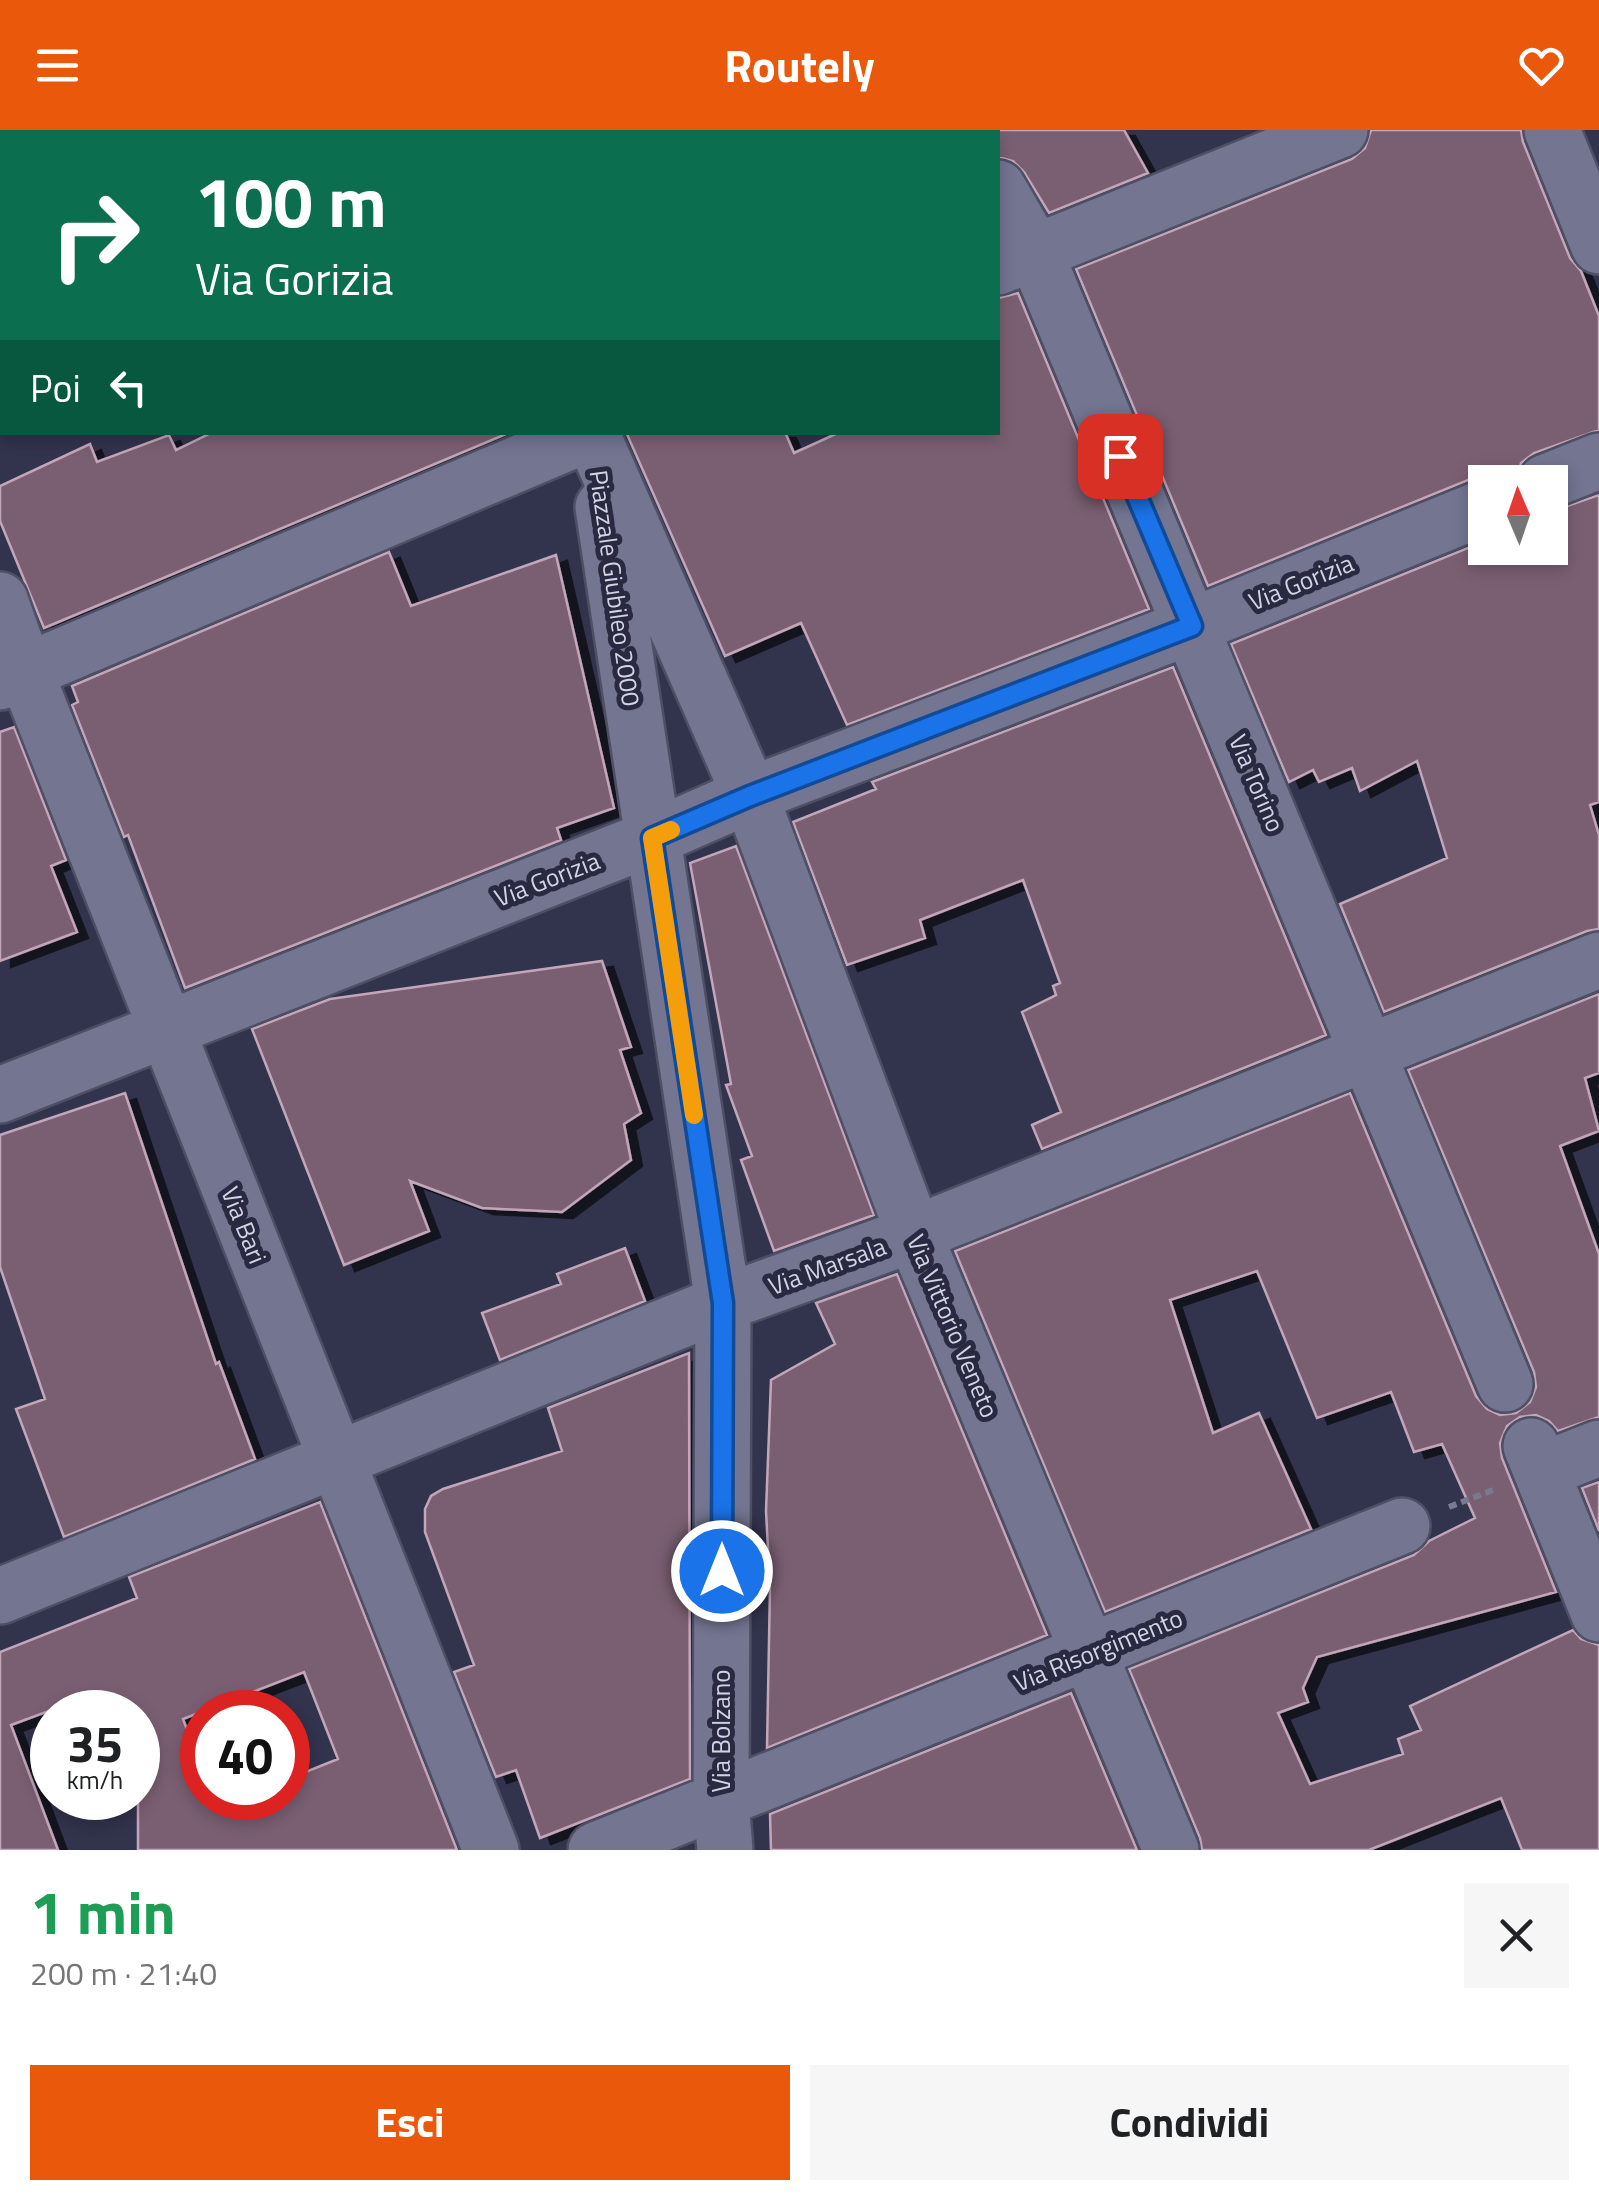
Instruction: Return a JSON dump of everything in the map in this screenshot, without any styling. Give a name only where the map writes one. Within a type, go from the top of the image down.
[{"type":"street","points":[[1016,260],[1340,130]]},
{"type":"street","points":[[1552,130],[1599,246]]},
{"type":"street","name":"Via Torino","points":[[1000,196],[1016,260],[1192,626],[1506,1384]]},
{"type":"street","points":[[12,676],[587,435]]},
{"type":"street","name":"Piazzale Giubileo 2000","points":[[592,435],[652,838]]},
{"type":"street","name":"Piazzale Giubileo 2000","points":[[593,435],[750,796]]},
{"type":"street","points":[[1568,473],[1599,461]]},
{"type":"street","name":"Via Gorizia","points":[[0,1095],[1468,514]]},
{"type":"street","name":"Via Bari","points":[[0,600],[12,676],[166,1028],[491,1850]]},
{"type":"street","name":"Via Vittorio Veneto","points":[[750,796],[914,1234],[1172,1850]]},
{"type":"street","name":"Via Bolzano","points":[[652,838],[723,1303],[723,1826]]},
{"type":"street","name":"Via Marsala","points":[[0,1596],[723,1303],[914,1234],[1599,960]]},
{"type":"street","points":[[1599,1448],[1536,1459],[1599,1614]]},
{"type":"street","name":"Via Risorgimento","points":[[596,1850],[723,1826],[1089,1654],[1402,1526]]},
{"type":"path","points":[[1402,1526],[1536,1459]]},
{"type":"building","points":[[1000,130],[1124,130],[1148,173],[1049,213],[1013,161],[1000,158]]},
{"type":"building","points":[[1371,130],[1521,130],[1570,258],[1581,271],[1599,316],[1599,430],[1534,453],[1520,465],[1468,465],[1468,480],[1208,586],[1076,269],[1352,159],[1365,148]]},
{"type":"building","points":[[1018,293],[1149,609],[847,725],[801,623],[725,656],[627,435],[786,435],[794,453],[833,435],[1000,435],[1000,298]]},
{"type":"building","points":[[169,435],[176,450],[207,435],[504,435],[44,628],[0,521],[0,486],[90,444],[97,462]]},
{"type":"building","points":[[1599,495],[1599,802],[1590,805],[1599,835],[1599,929],[1384,1012],[1340,904],[1447,858],[1417,761],[1360,791],[1352,768],[1319,782],[1313,770],[1289,782],[1231,644],[1468,548],[1468,565],[1568,565],[1568,506]]},
{"type":"building","points":[[389,552],[411,606],[556,555],[614,808],[557,828],[561,840],[185,988],[128,835],[124,837],[72,705],[78,702],[72,686]]},
{"type":"building","points":[[1173,667],[1326,1035],[1042,1149],[1032,1125],[1061,1112],[1022,1012],[1056,995],[1053,986],[1060,983],[1023,880],[920,920],[925,938],[847,965],[793,822],[876,789],[872,782]]},
{"type":"building","points":[[14,727],[66,860],[51,866],[77,932],[0,961],[0,732]]},
{"type":"building","points":[[736,846],[874,1215],[774,1251],[741,1160],[752,1156],[726,1085],[731,1084],[690,863]]},
{"type":"building","points":[[602,961],[631,1047],[620,1050],[641,1113],[624,1124],[631,1160],[562,1212],[482,1208],[410,1181],[429,1231],[344,1265],[252,1029],[330,999]]},
{"type":"building","points":[[1599,994],[1599,1073],[1585,1078],[1599,1131],[1560,1146],[1599,1254],[1599,1417],[1558,1431],[1536,1415],[1520,1417],[1507,1426],[1500,1443],[1502,1458],[1556,1592],[1317,1657],[1303,1688],[1308,1702],[1278,1713],[1310,1784],[1403,1754],[1398,1739],[1421,1730],[1410,1706],[1573,1630],[1581,1639],[1599,1645],[1599,1850],[1522,1850],[1501,1798],[1369,1850],[1202,1850],[1129,1669],[1414,1555],[1429,1541],[1475,1518],[1442,1444],[1414,1452],[1391,1392],[1317,1418],[1257,1271],[1170,1300],[1213,1433],[1259,1413],[1311,1529],[1105,1612],[955,1251],[1350,1093],[1476,1396],[1487,1409],[1500,1415],[1516,1413],[1530,1402],[1536,1387],[1534,1372],[1408,1070]]},
{"type":"building","points":[[125,1093],[216,1364],[219,1362],[255,1459],[64,1537],[16,1409],[45,1399],[0,1267],[0,1135]]},
{"type":"building","points":[[625,1248],[645,1301],[500,1360],[482,1313],[561,1284],[557,1274]]},
{"type":"building","points":[[897,1274],[1047,1635],[767,1748],[770,1587],[766,1511],[771,1380],[835,1344],[816,1303]]},
{"type":"building","points":[[689,1353],[690,1779],[540,1838],[516,1770],[496,1777],[454,1672],[474,1665],[425,1532],[425,1509],[431,1496],[443,1489],[562,1451],[548,1408]]},
{"type":"building","points":[[1599,1482],[1599,1531],[1582,1488]]},
{"type":"building","points":[[320,1502],[457,1850],[138,1850],[138,1820],[160,1820],[160,1690],[30,1690],[30,1718],[11,1725],[30,1776],[30,1820],[47,1820],[58,1850],[0,1850],[0,1652],[137,1598],[129,1577]]},
{"type":"building","points":[[1071,1693],[1137,1850],[771,1850],[770,1814]]},
{"type":"slow traffic","points":[[671,830],[652,838],[694,1115]]},
{"type":"route","points":[[722,1571],[723,1303],[652,838],[750,796],[1192,626],[1120,456]]}]
